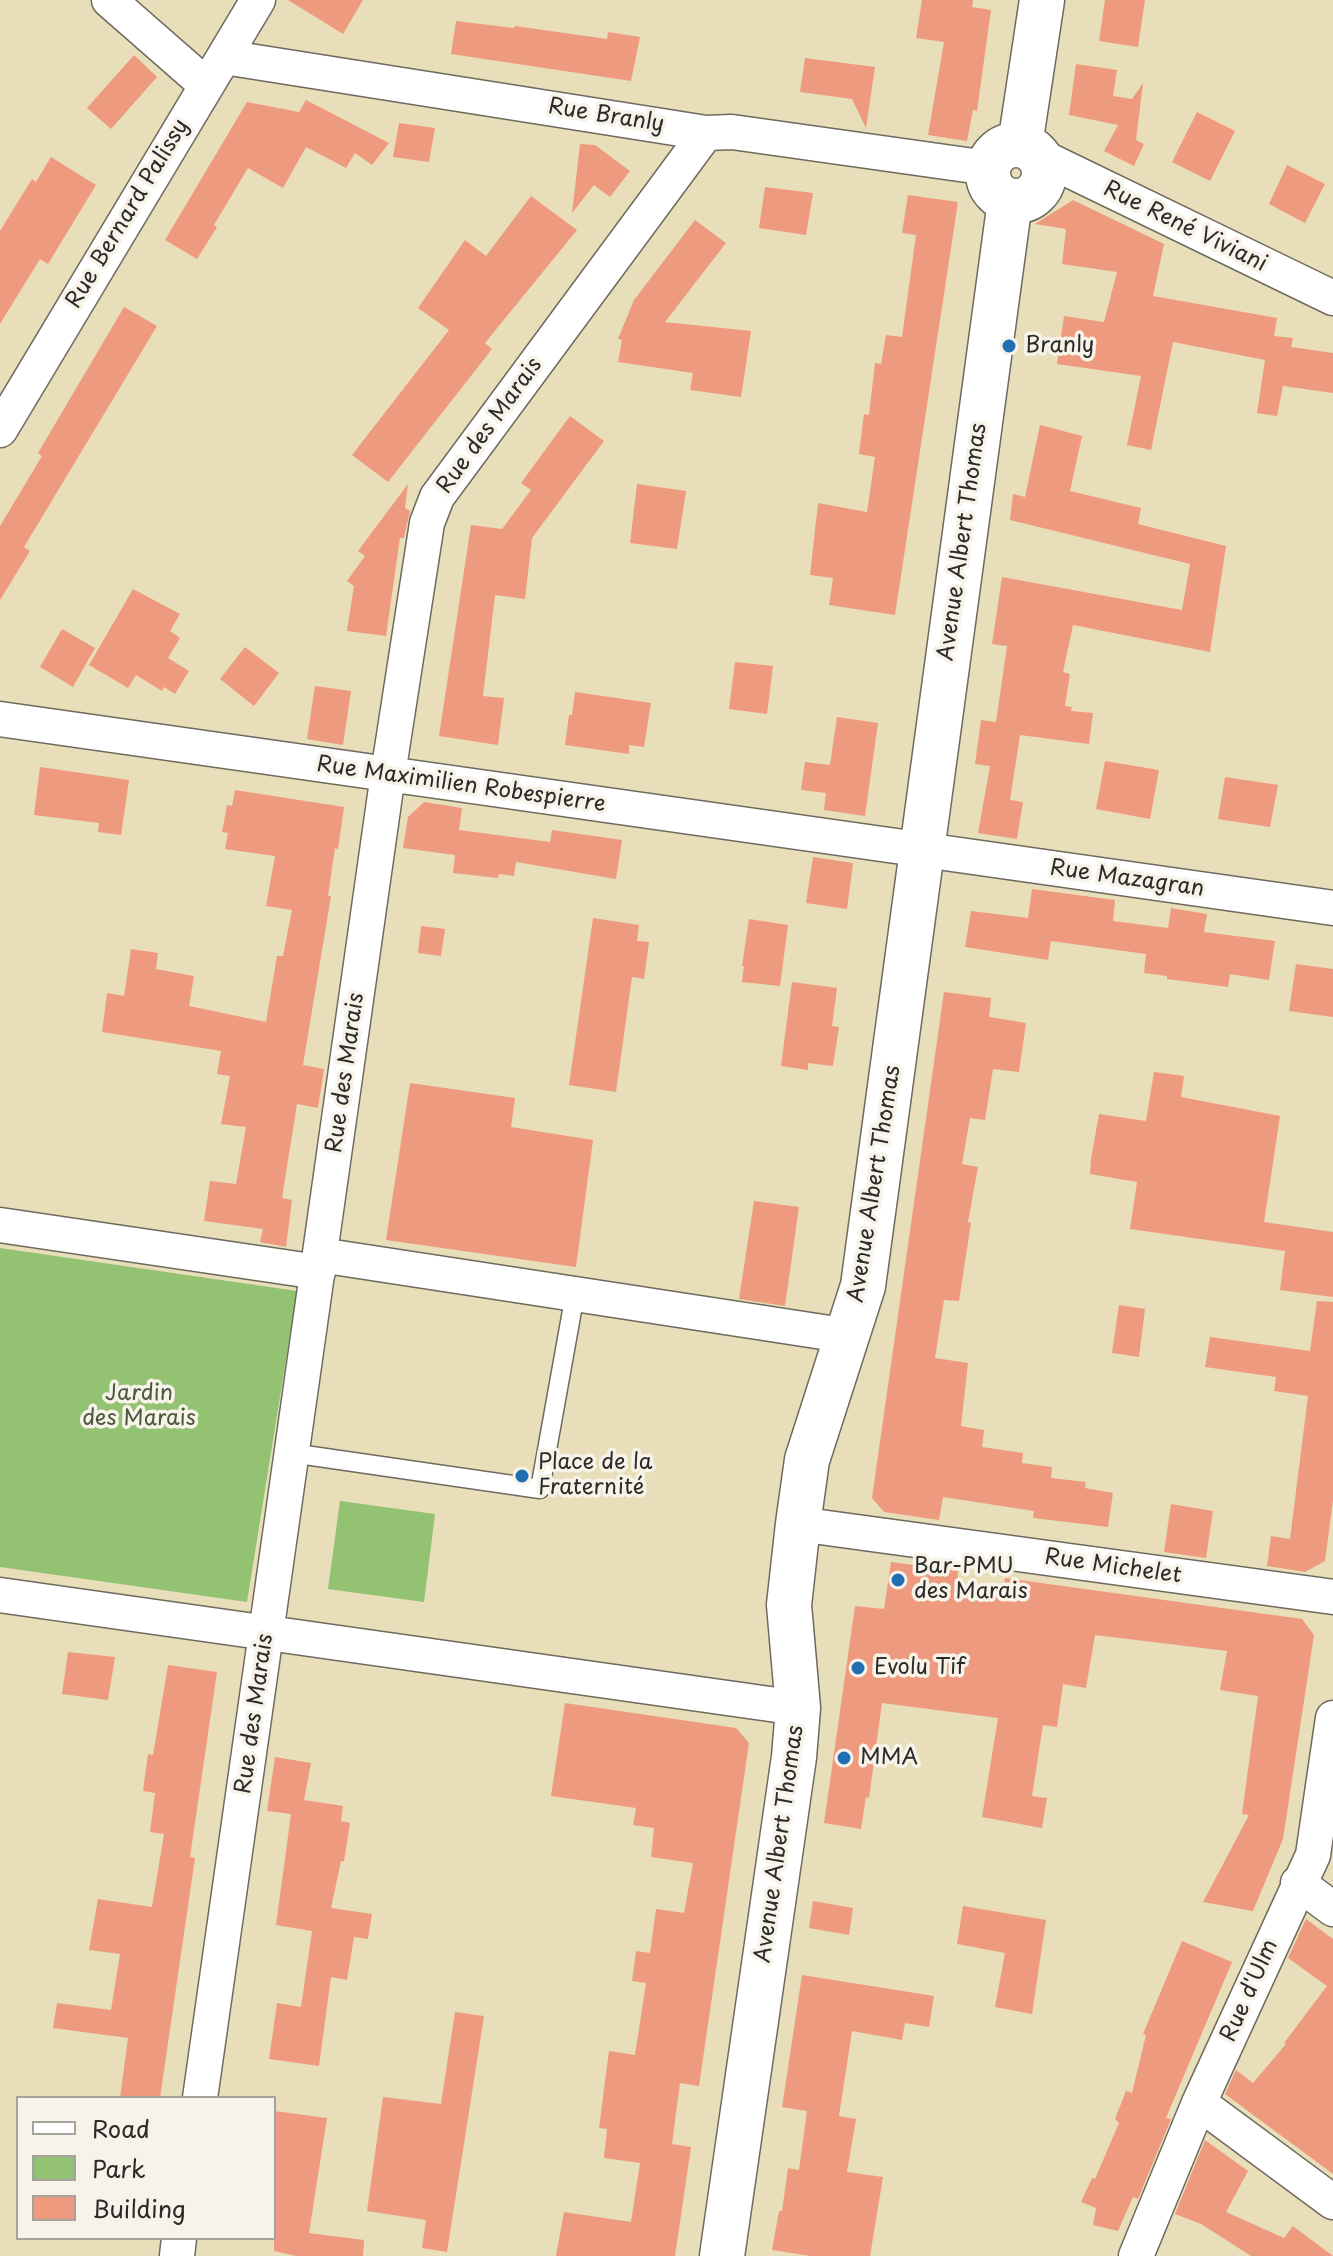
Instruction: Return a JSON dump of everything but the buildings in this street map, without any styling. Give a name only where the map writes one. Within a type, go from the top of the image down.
[{"type":"main road","name":"Avenue Albert Thomas","points":[[722,2256],[794,1757],[798,1708],[789,1605],[807,1460],[863,1286],[1014,167],[1042,0]]},
{"type":"street","points":[[109,0],[205,84]]},
{"type":"street","name":"Rue Bernard Palissy","points":[[0,430],[258,0]]},
{"type":"street","name":"Rue Branly","points":[[224,57],[706,133],[732,132],[1014,167]]},
{"type":"street","name":"Rue des Marais","points":[[200,2096],[388,774],[427,523],[437,497],[706,133]]},
{"type":"street","name":"Rue René Viviani","points":[[1014,167],[1333,298]]},
{"type":"street","name":"Rue Maximilien Robespierre","points":[[0,719],[922,850]]},
{"type":"street","name":"Rue Mazagran","points":[[922,850],[1333,908]]},
{"type":"street","points":[[0,1225],[575,1294],[849,1336]]},
{"type":"street","name":"Rue Michelet","points":[[798,1524],[1333,1597]]},
{"type":"street","points":[[0,1595],[798,1708]]},
{"type":"street","name":"Rue d'Ulm","points":[[1136,2256],[1199,2103],[1313,1855],[1333,1718]]},
{"type":"street","points":[[1298,1883],[1333,1909]]},
{"type":"street","points":[[1199,2103],[1333,2202]]},
{"type":"lane","points":[[291,1453],[540,1489],[575,1294]]},
{"type":"green space","name":"Jardin des Marais","points":[[0,1248],[297,1291],[247,1602],[0,1567]]},
{"type":"green space","points":[[340,1501],[435,1514],[424,1602],[328,1589]]},
{"type":"place","name":"Branly","points":[[1009,346]]},
{"type":"place","name":"Place de la Fraternité","points":[[522,1476]]},
{"type":"place","name":"Bar-PMU des Marais","points":[[898,1580]]},
{"type":"place","name":"Evolu Tif","points":[[858,1668]]},
{"type":"place","name":"MMA","points":[[844,1758]]}]
